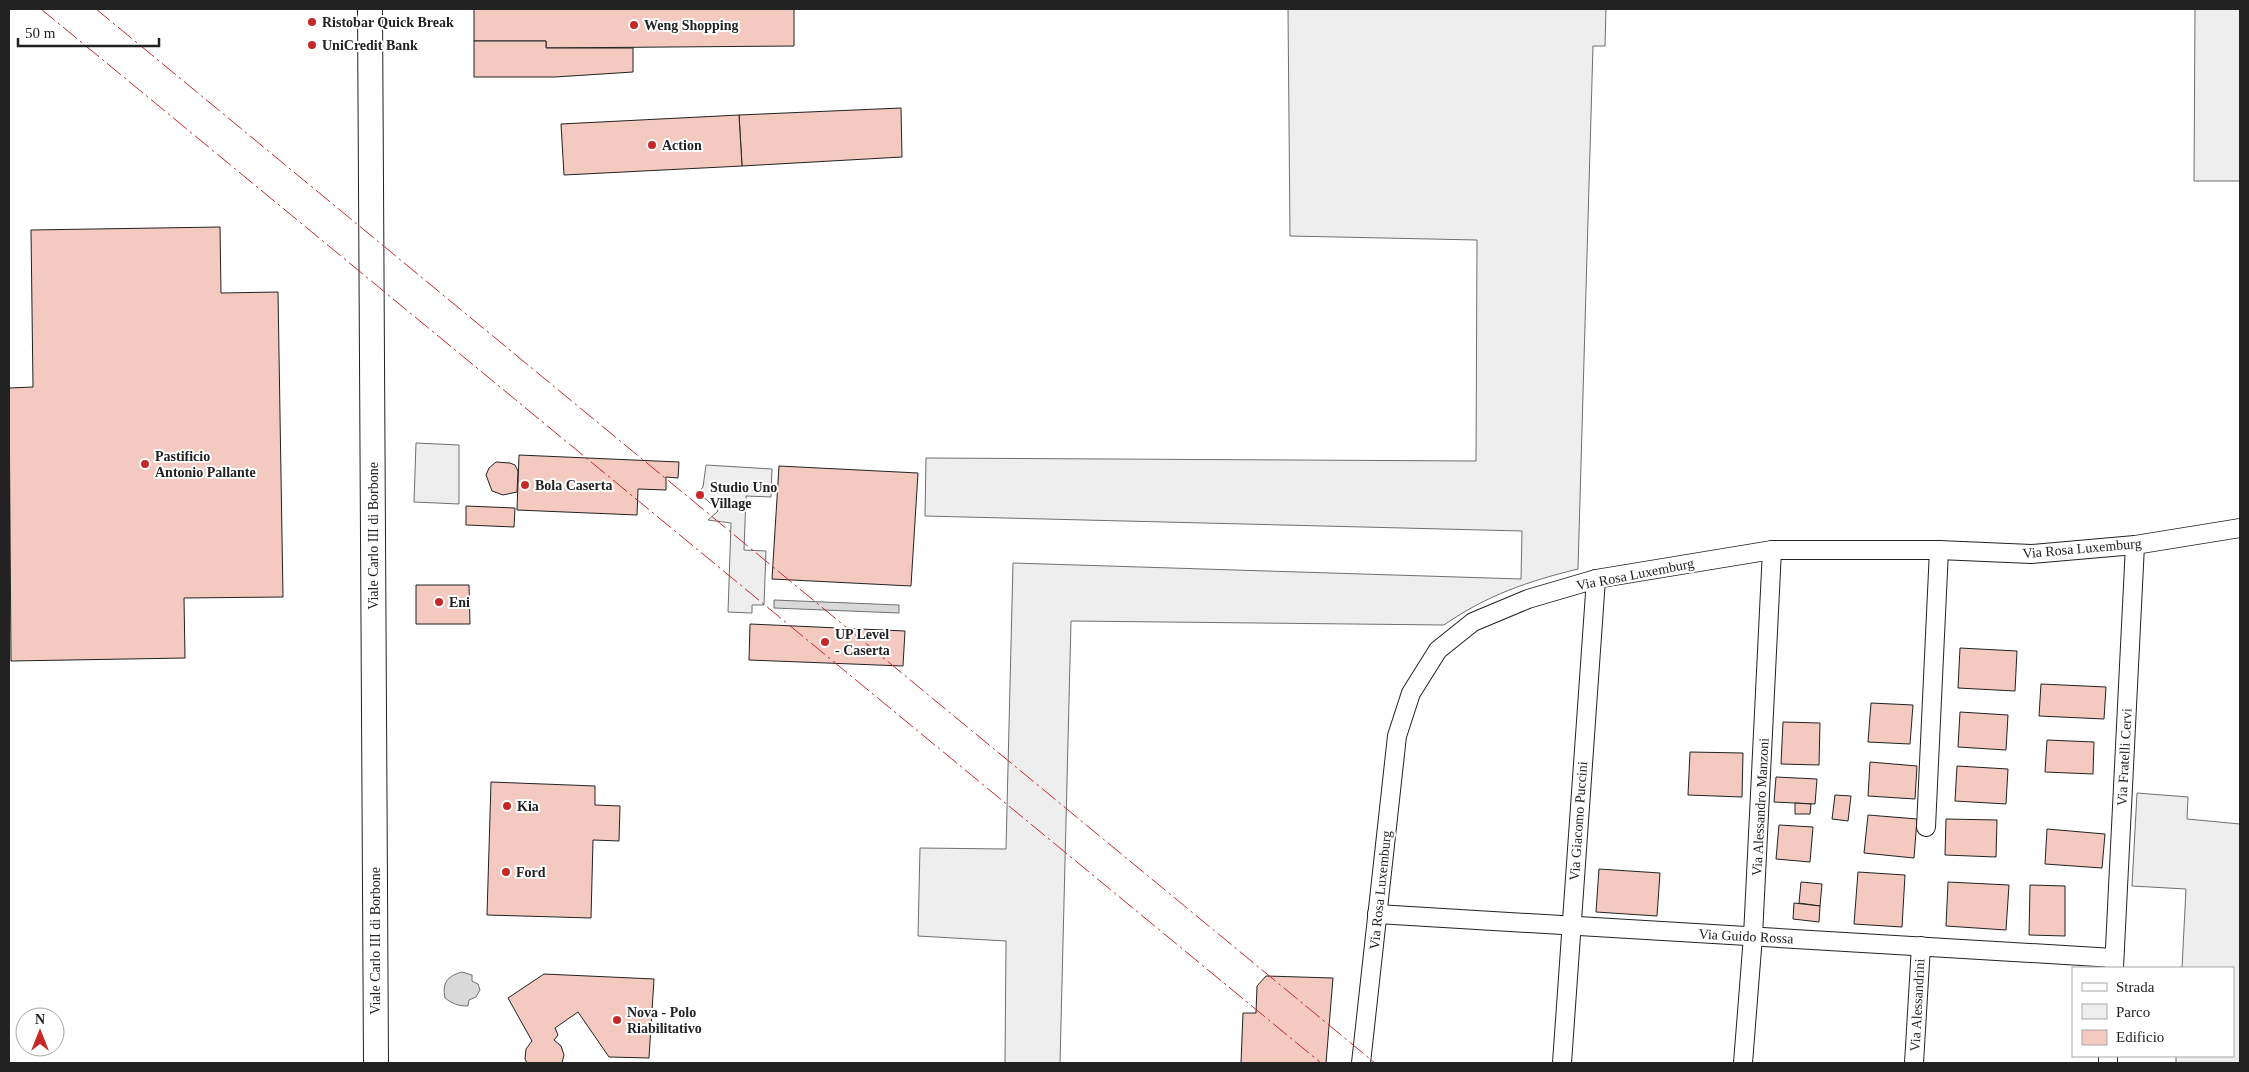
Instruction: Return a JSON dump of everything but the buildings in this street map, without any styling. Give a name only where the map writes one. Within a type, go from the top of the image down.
[{"type":"main road","name":"Viale Carlo III di Borbone","points":[[370,9],[376,1063]]},
{"type":"street","name":"Via Rosa Luxemburg","points":[[1360,1063],[1397,736],[1411,693],[1438,650],[1474,622],[1528,599],[1596,578],[1772,550],[1940,550],[2031,554],[2135,545],[2240,528]]},
{"type":"street","name":"Via Fratelli Cervi","points":[[2114,963],[2135,545]]},
{"type":"street","name":"Via Alessandro Manzoni","points":[[1743,1063],[1753,936],[1772,550]]},
{"type":"street","points":[[1926,827],[1940,550]]},
{"type":"street","name":"Via Giacomo Puccini","points":[[1562,1063],[1596,578]]},
{"type":"street","name":"Via Guido Rossa","points":[[1377,914],[1920,946],[2114,963]]},
{"type":"street","name":"Via Alessandrini","points":[[1914,1063],[1920,946]]},
{"type":"green space","points":[[1288,9],[1606,9],[1605,46],[1593,46],[1578,569],[1525,584],[1492,597],[1444,625],[1071,621],[1060,1063],[1005,1063],[1006,941],[918,936],[920,848],[1006,849],[1013,563],[1521,579],[1522,531],[925,516],[926,458],[1476,461],[1477,240],[1290,236]]},
{"type":"green space","points":[[2195,9],[2240,9],[2240,181],[2194,181]]},
{"type":"green space","points":[[706,465],[772,469],[771,497],[746,496],[744,550],[766,551],[764,605],[752,605],[752,613],[728,612],[731,523],[708,520],[718,511],[706,499],[695,496],[703,487]]},
{"type":"green space","points":[[2137,793],[2188,797],[2187,819],[2240,824],[2240,1063],[2176,1063],[2176,1057],[2234,1057],[2234,967],[2182,967],[2186,889],[2132,886]]},
{"type":"shaded area","points":[[416,443],[459,445],[459,504],[414,502]]},
{"type":"shaded area","points":[[774,600],[899,605],[899,613],[774,608]]},
{"type":"shaded area","points":[[462,972],[472,975],[472,981],[478,984],[480,990],[476,997],[469,1000],[468,1006],[461,1006],[445,998],[445,984],[449,978]]},
{"type":"power","points":[[41,9],[1321,1063]]},
{"type":"power","points":[[96,9],[1375,1063]]},
{"type":"place","name":"Ristobar Quick Break","points":[[312,22]]},
{"type":"place","name":"Weng Shopping","points":[[634,25]]},
{"type":"place","name":"UniCredit Bank","points":[[312,45]]},
{"type":"place","name":"Action","points":[[652,145]]},
{"type":"place","name":"Pastificio Antonio Pallante","points":[[145,464]]},
{"type":"place","name":"Bola Caserta","points":[[525,485]]},
{"type":"place","name":"Studio Uno Village","points":[[700,495]]},
{"type":"place","name":"Eni","points":[[439,602]]},
{"type":"place","name":"UP Level - Caserta","points":[[825,642]]},
{"type":"place","name":"Kia","points":[[507,806]]},
{"type":"place","name":"Ford","points":[[506,872]]},
{"type":"place","name":"Nova - Polo Riabilitativo","points":[[617,1020]]}]
